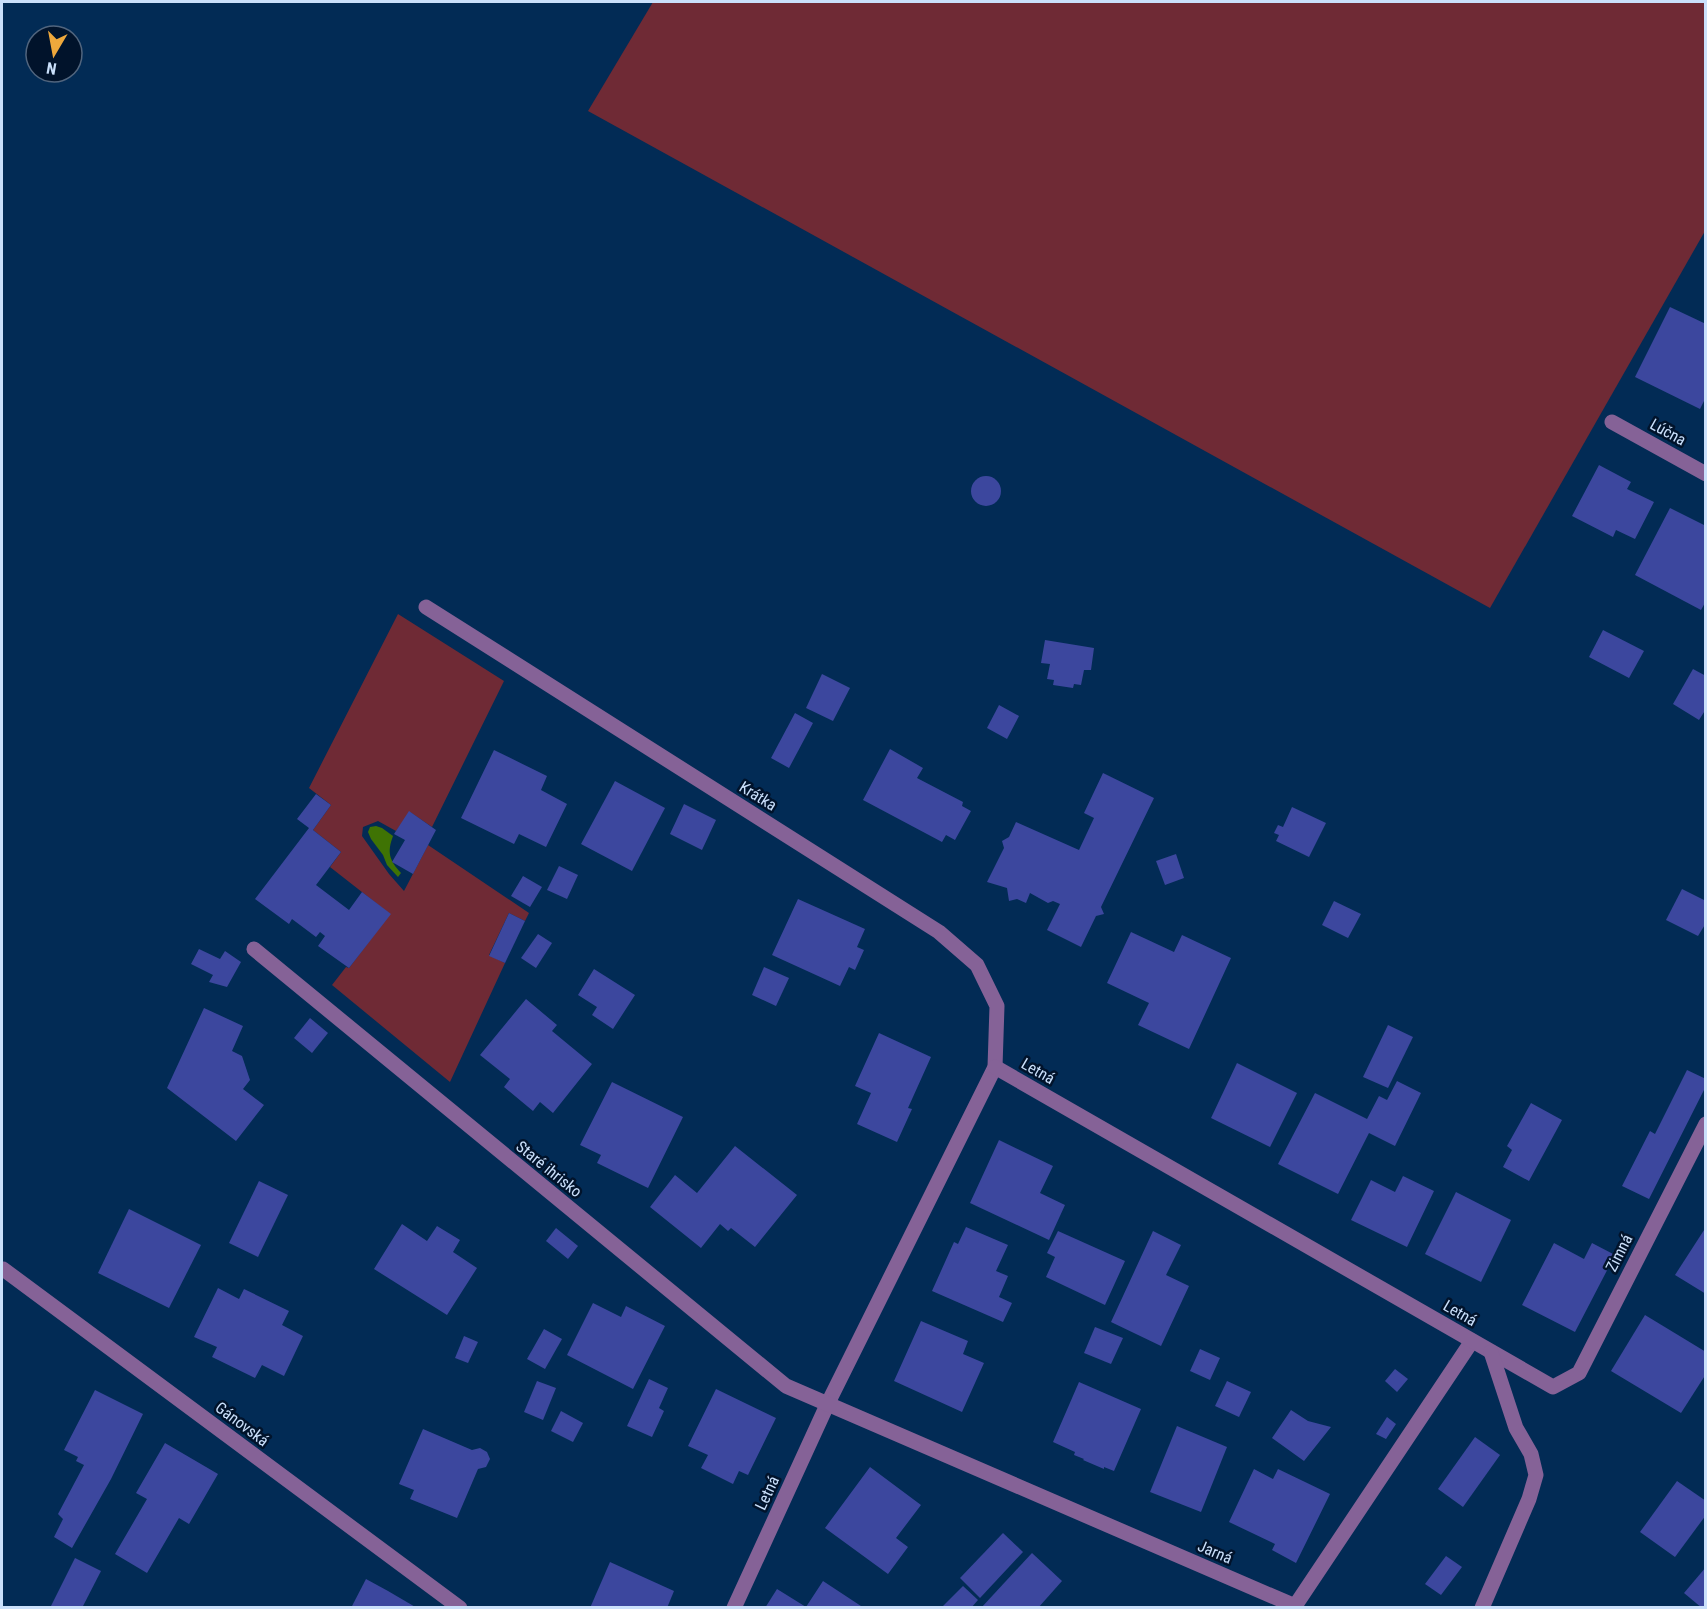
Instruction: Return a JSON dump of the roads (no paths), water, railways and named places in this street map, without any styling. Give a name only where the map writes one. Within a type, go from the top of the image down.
[{"type":"street","name":"Lúčna","points":[[1612,422],[1706,474]]},
{"type":"street","name":"Krátka","points":[[426,607],[939,932],[977,965],[997,1006],[995,1067]]},
{"type":"street","name":"Staré ihrisko","points":[[254,949],[786,1386],[828,1403]]},
{"type":"street","name":"Letná","points":[[734,1608],[828,1403],[995,1067],[1553,1387]]},
{"type":"street","name":"Zimná","points":[[1553,1387],[1579,1373],[1706,1124]]},
{"type":"street","name":"Gánovská","points":[[3,1269],[460,1608]]},
{"type":"street","name":"Jarná","points":[[828,1403],[1296,1606],[1473,1341]]},
{"type":"street","points":[[1482,1608],[1529,1499],[1536,1475],[1531,1454],[1516,1428],[1491,1352]]}]
